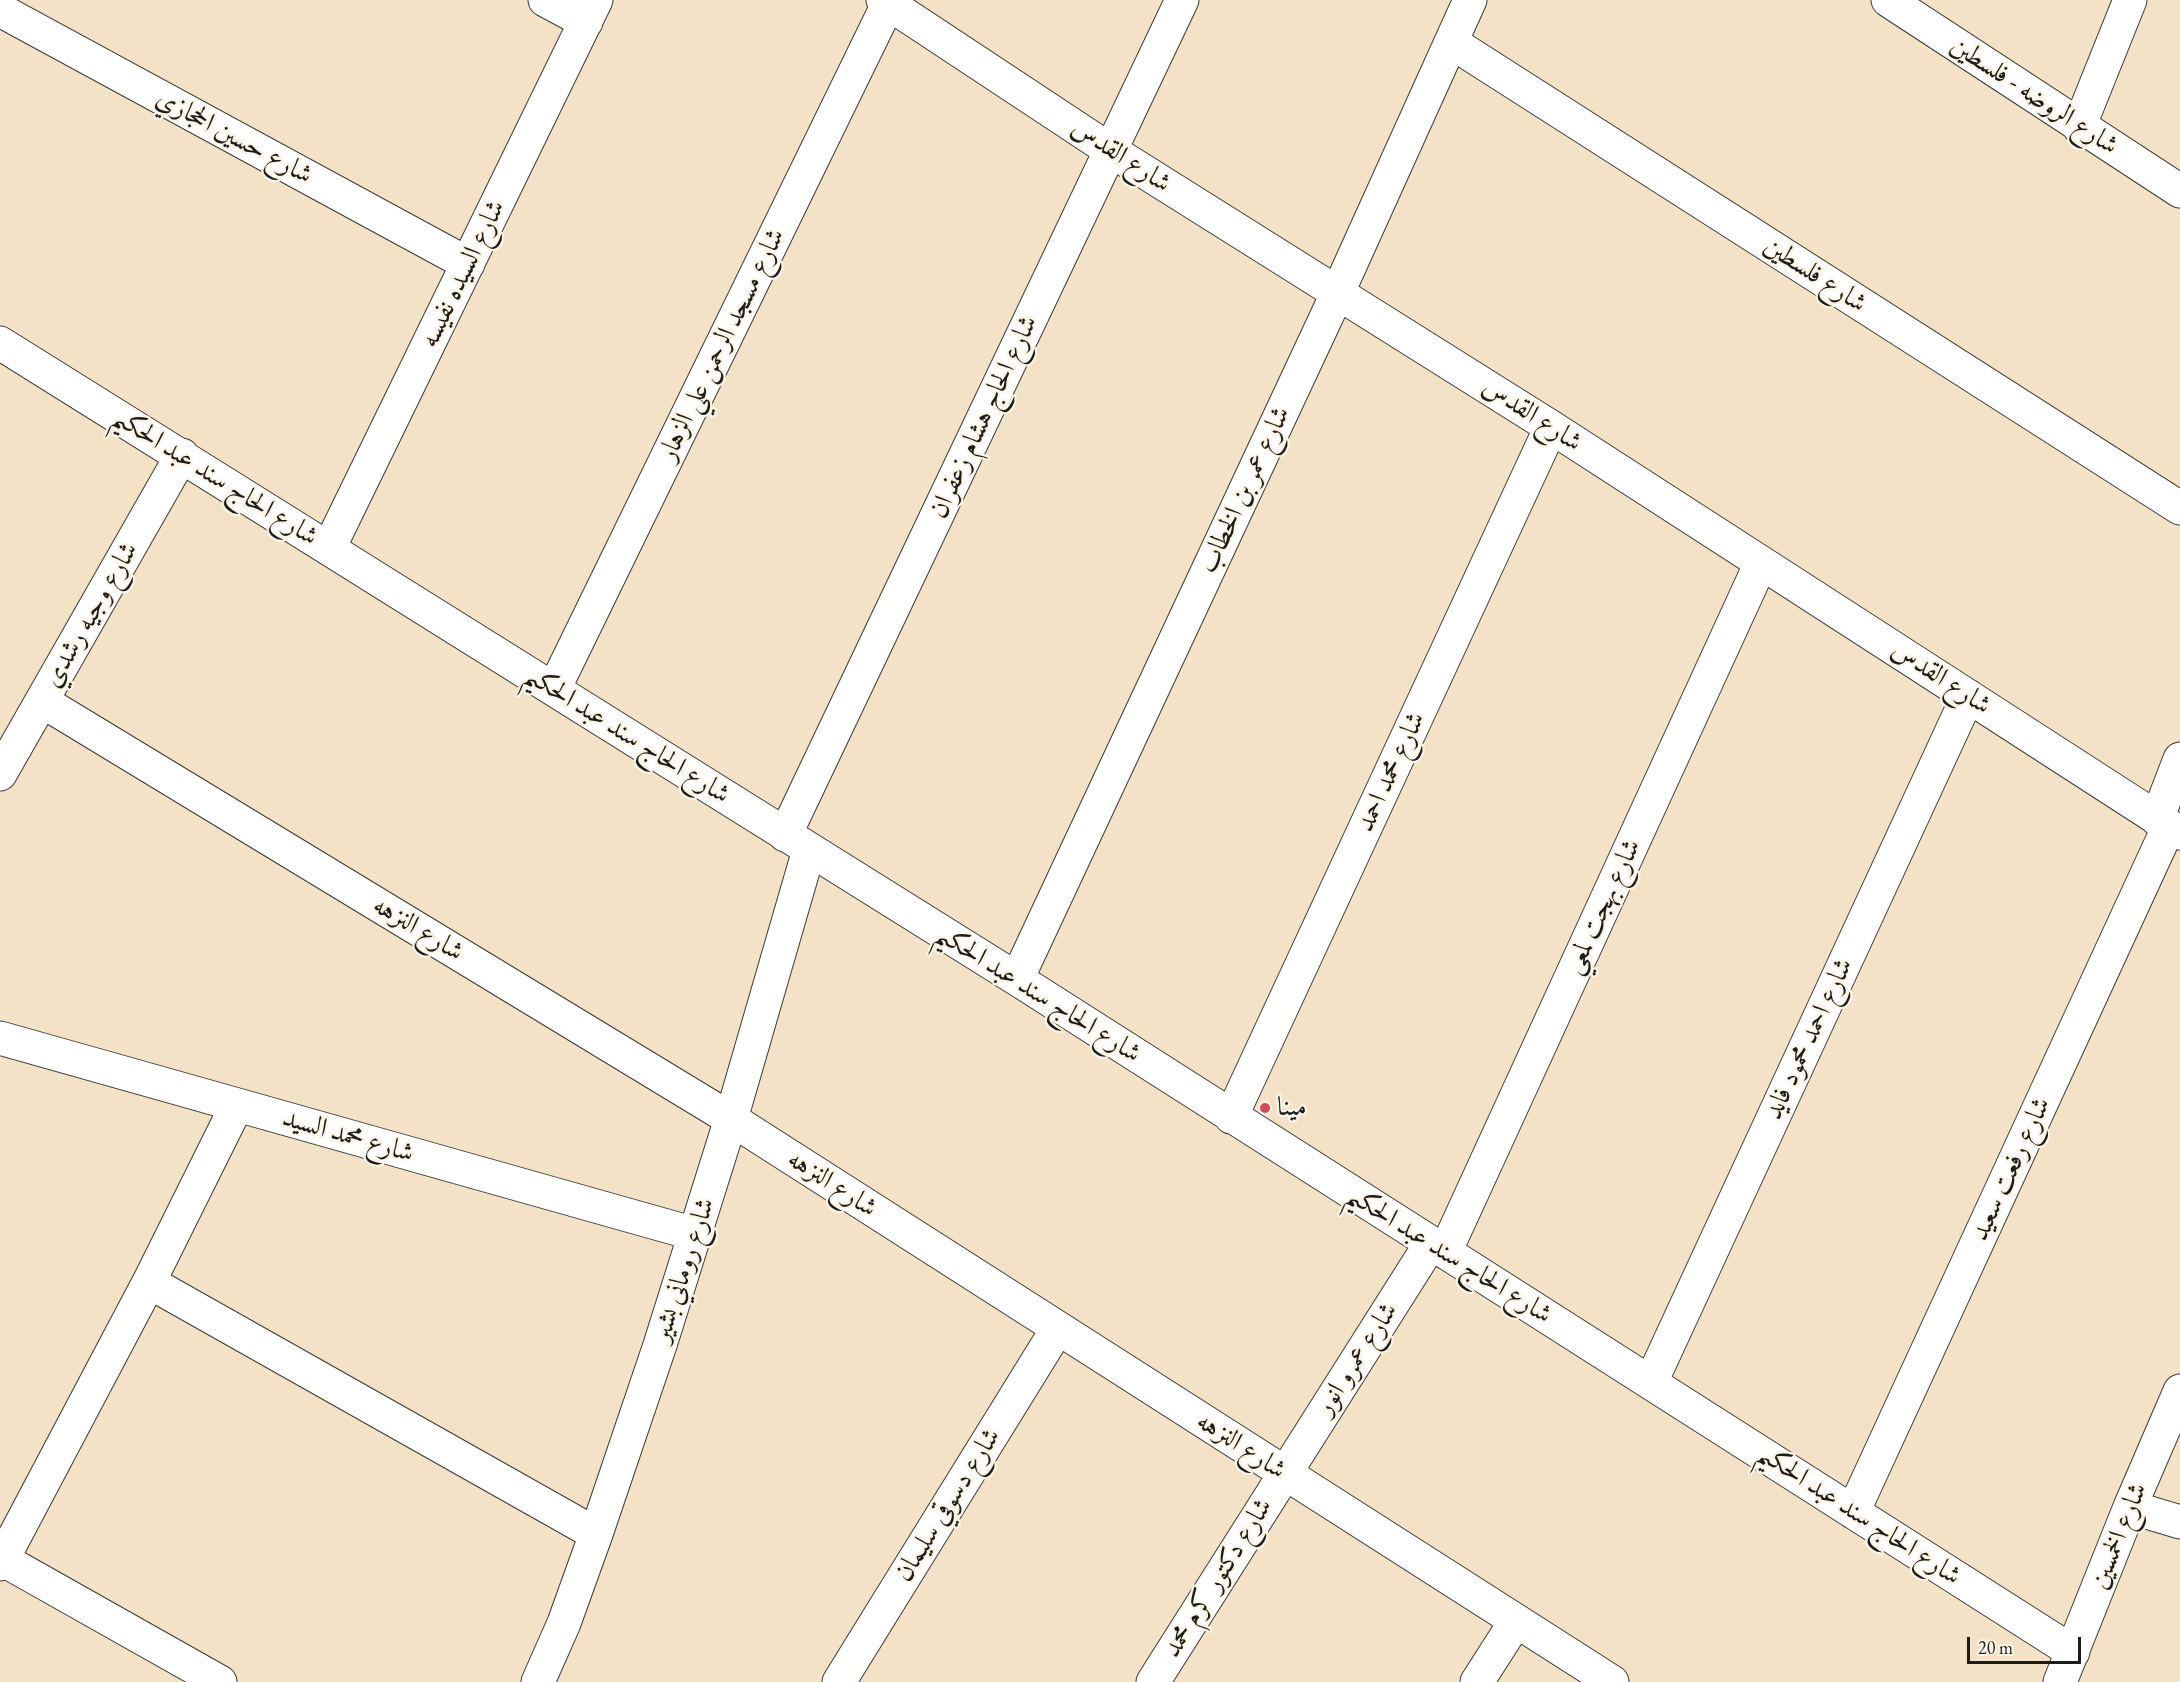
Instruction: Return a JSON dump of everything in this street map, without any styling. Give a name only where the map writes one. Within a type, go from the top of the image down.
[{"type":"street","points":[[545,0],[591,11]]},
{"type":"street","name":"شارع الحاج هشام زعفران","points":[[797,843],[1110,150],[1182,0]]},
{"type":"street","name":"شارع عمر بن الخطاب","points":[[1017,979],[1338,292],[1470,0]]},
{"type":"street","name":"شارع الروضه - فلسطين","points":[[1888,0],[2180,191]]},
{"type":"street","points":[[2079,127],[2130,0]]},
{"type":"street","name":"شارع القدس","points":[[887,1],[1110,150],[1551,427],[2169,826]]},
{"type":"street","name":"شارع مسجد الرحمن علي الزهار","points":[[554,689],[887,1]]},
{"type":"street","name":"شارع حسين الحجازي","points":[[0,10],[468,264]]},
{"type":"street","name":"شارع السيده نفيسه","points":[[329,548],[591,11]]},
{"type":"street","name":"شارع فلسطين","points":[[1451,42],[2180,508]]},
{"type":"street","name":"شارع الحاج سند عبد الحكيم","points":[[0,343],[1017,979],[2073,1652]]},
{"type":"street","name":"شارع محمد احمد","points":[[1231,1117],[1551,427]]},
{"type":"street","name":"شارع وجيه رشدي","points":[[0,774],[182,455]]},
{"type":"street","name":"شارع بهجت لمعي","points":[[1438,1248],[1761,562]]},
{"type":"street","name":"شارع احمد محمود فايد","points":[[1651,1383],[1968,696]]},
{"type":"street","name":"شارع النزهه","points":[[42,701],[731,1119],[1283,1474],[1612,1682]]},
{"type":"street","name":"شارع رفعت سعيد","points":[[1853,1512],[2169,826],[2180,759]]},
{"type":"street","name":"شارع روماني بشير","points":[[538,1682],[564,1623],[596,1534],[696,1234],[731,1119],[797,843]]},
{"type":"street","name":"شارع محمد السيد","points":[[0,1038],[696,1234]]},
{"type":"street","points":[[220,1682],[1,1561],[149,1282],[237,1105]]},
{"type":"street","name":"شارع عمرو انور","points":[[1283,1474],[1438,1248]]},
{"type":"street","points":[[149,1282],[596,1534]]},
{"type":"street","name":"شارع دسوقي سليمان","points":[[839,1682],[1058,1328]]},
{"type":"street","name":"شارع الخمسين","points":[[2060,1682],[2130,1507],[2180,1391]]},
{"type":"street","name":"شارع دكتور كرم محمد","points":[[1153,1682],[1283,1474]]},
{"type":"street","points":[[2130,1507],[2180,1522]]},
{"type":"street","points":[[1477,1682],[1516,1621]]},
{"type":"place","name":"مينا","points":[[1265,1108]]}]
